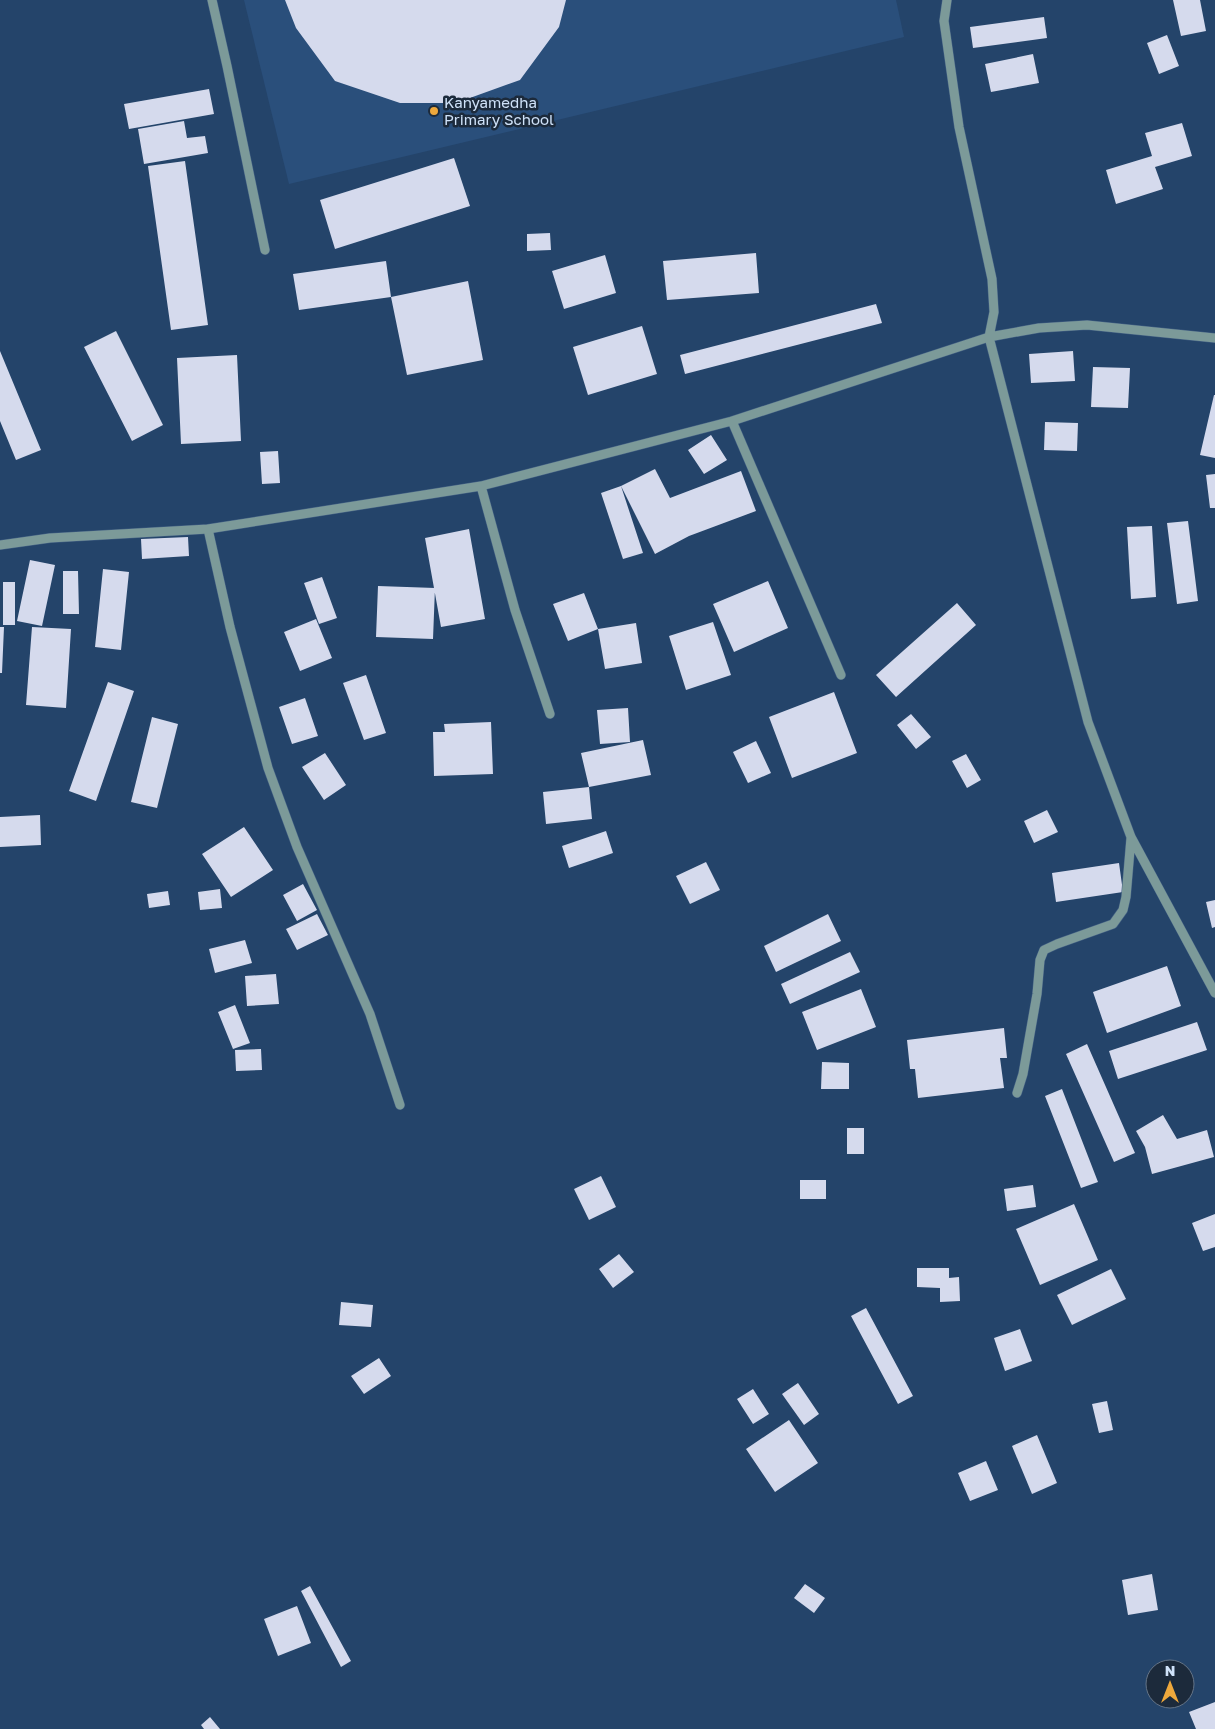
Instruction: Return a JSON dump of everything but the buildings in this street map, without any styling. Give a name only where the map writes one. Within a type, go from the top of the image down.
[{"type":"street","points":[[212,0],[264,250]]},
{"type":"street","points":[[948,0],[944,20],[959,127],[992,279],[994,312],[989,337],[1088,722],[1131,837],[1215,992]]},
{"type":"street","points":[[0,545],[50,538],[208,529],[481,486],[732,421],[989,337],[1039,328],[1087,325],[1215,338]]},
{"type":"street","points":[[732,421],[841,675]]},
{"type":"street","points":[[481,486],[515,610],[550,714]]},
{"type":"street","points":[[208,529],[230,627],[268,768],[297,847],[370,1014],[400,1104]]},
{"type":"street","points":[[1017,1093],[1023,1074],[1037,994],[1040,960],[1044,950],[1114,924],[1123,910],[1126,897],[1131,837]]},
{"type":"shaded area","name":"Kanyamedha Primary School","points":[[244,0],[896,0],[904,37],[289,184]]},
{"type":"place","name":"Kanyamedha Primary School","points":[[434,111]]}]
